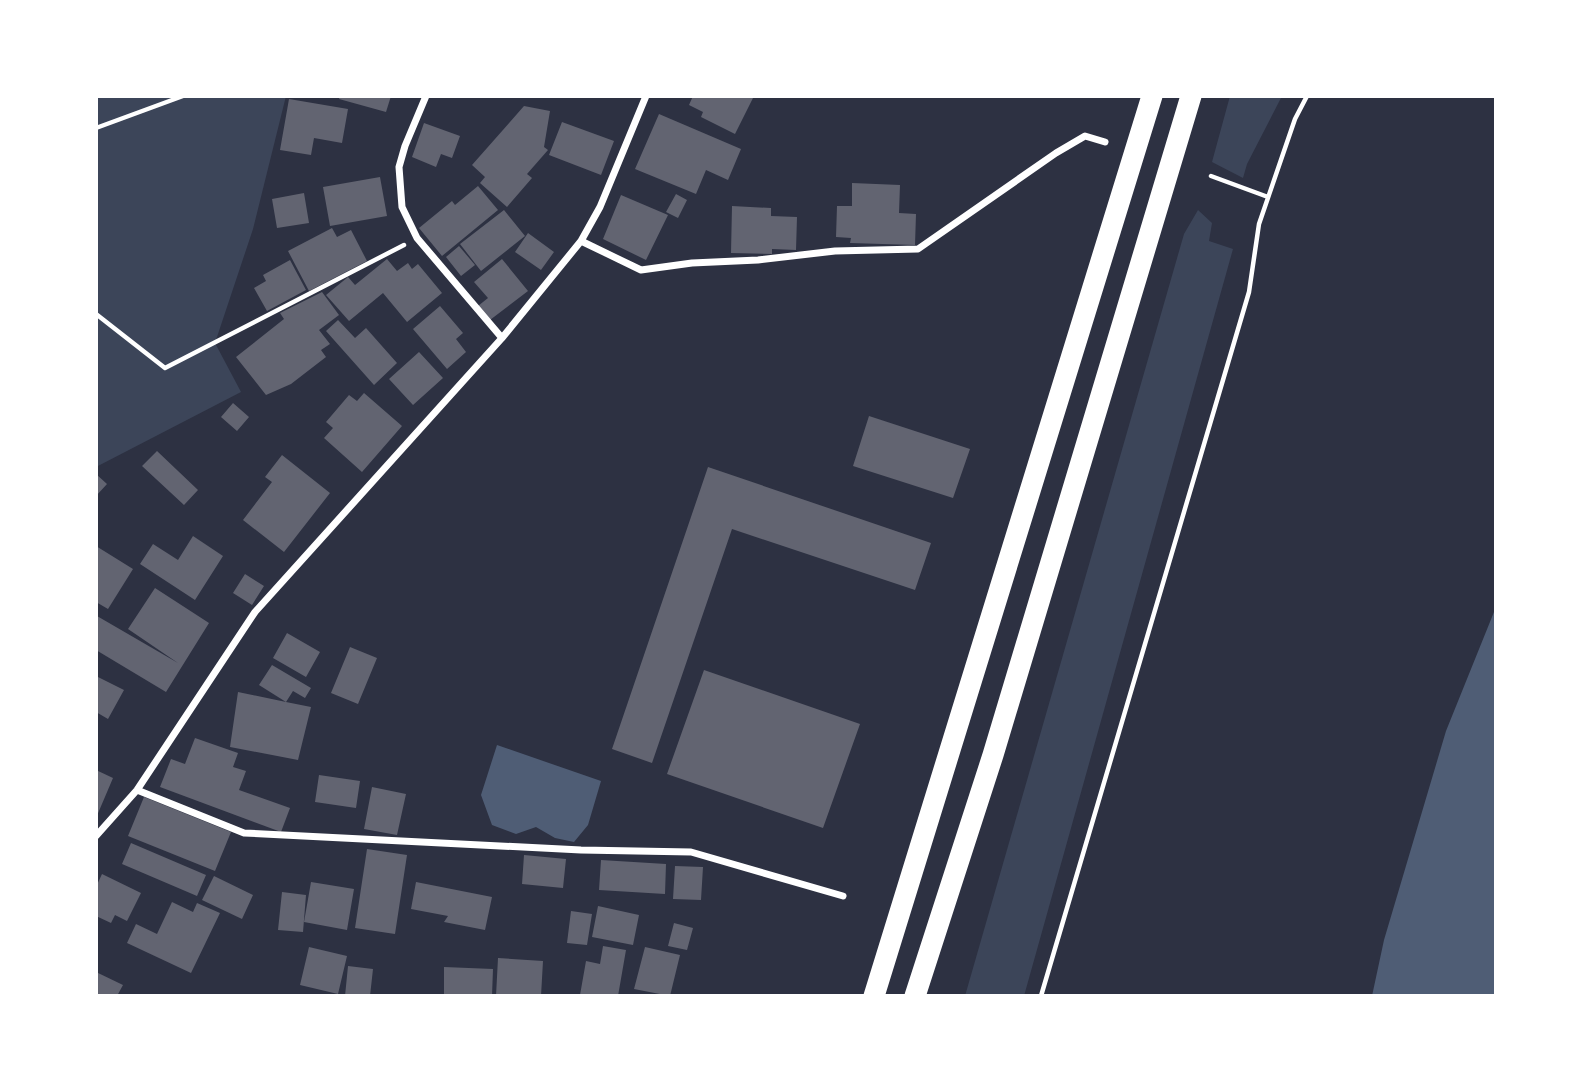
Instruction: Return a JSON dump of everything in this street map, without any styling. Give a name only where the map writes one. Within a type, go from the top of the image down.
[{"type":"highway","points":[[874,996],[1152,96]]},
{"type":"highway","points":[[915,996],[993,755],[1191,96]]},
{"type":"street","points":[[426,96],[399,167],[401,207],[417,238],[502,338]]},
{"type":"street","points":[[96,837],[137,790],[255,612],[502,338],[581,240],[600,207],[646,96]]},
{"type":"street","points":[[581,240],[641,270],[835,251],[918,249],[1056,153],[1085,136],[1105,142]]},
{"type":"street","points":[[137,790],[244,832],[581,850],[691,852],[843,896]]},
{"type":"path","points":[[96,128],[183,96]]},
{"type":"path","points":[[1041,996],[1249,292],[1259,224],[1295,119],[1307,96]]},
{"type":"path","points":[[1211,176],[1268,197]]},
{"type":"path","points":[[96,314],[164,368],[417,238]]},
{"type":"shaded area","points":[[96,96],[286,96],[253,229],[215,343],[241,392],[96,467]]},
{"type":"shaded area","points":[[1230,96],[1282,96],[1247,164],[1243,178],[1212,162]]},
{"type":"shaded area","points":[[1198,210],[1212,223],[1209,241],[1233,249],[1024,996],[965,996],[1184,234]]},
{"type":"shaded area","points":[[1496,607],[1496,996],[1372,996],[1384,940],[1446,731]]},
{"type":"shaded area","points":[[497,745],[601,781],[588,825],[574,842],[555,838],[536,827],[516,834],[492,825],[481,795]]},
{"type":"building","points":[[340,96],[391,96],[386,112],[339,99]]},
{"type":"building","points":[[693,96],[754,96],[735,134],[701,117],[703,112],[689,105]]},
{"type":"building","points":[[289,99],[348,109],[342,143],[314,138],[311,155],[280,150]]},
{"type":"building","points":[[524,106],[550,111],[544,147],[548,150],[527,174],[532,178],[507,207],[480,183],[485,177],[472,165]]},
{"type":"building","points":[[659,114],[741,149],[728,180],[706,170],[696,194],[635,169]]},
{"type":"building","points":[[562,122],[614,141],[601,175],[549,155]]},
{"type":"building","points":[[424,123],[460,136],[452,158],[441,154],[436,167],[412,157]]},
{"type":"building","points":[[380,177],[387,216],[330,226],[323,187]]},
{"type":"building","points":[[852,183],[900,185],[899,213],[916,214],[915,245],[850,243],[851,238],[836,237],[837,206],[852,206]]},
{"type":"building","points":[[478,186],[498,210],[442,256],[419,228],[452,201],[455,205]]},
{"type":"building","points":[[304,193],[309,223],[277,228],[272,199]]},
{"type":"building","points":[[676,194],[687,200],[678,218],[666,212]]},
{"type":"building","points":[[621,195],[668,215],[646,260],[603,239]]},
{"type":"building","points":[[732,206],[771,208],[771,216],[797,217],[796,250],[772,249],[772,254],[731,253]]},
{"type":"building","points":[[504,210],[525,236],[481,271],[460,244]]},
{"type":"building","points":[[332,228],[337,237],[351,230],[367,261],[309,291],[288,251]]},
{"type":"building","points":[[528,233],[554,252],[541,270],[515,252]]},
{"type":"building","points":[[459,246],[475,265],[461,276],[446,257]]},
{"type":"building","points":[[387,259],[397,271],[408,263],[412,269],[418,264],[442,293],[407,322],[383,293],[349,321],[326,295],[348,277],[355,285]]},
{"type":"building","points":[[502,259],[528,291],[490,320],[478,306],[488,298],[474,282]]},
{"type":"building","points":[[290,260],[306,290],[267,311],[254,288],[266,281],[263,275]]},
{"type":"building","points":[[322,292],[339,315],[319,330],[330,344],[321,350],[326,357],[291,384],[266,395],[236,357],[284,319],[280,313]]},
{"type":"building","points":[[440,306],[463,333],[456,339],[466,352],[447,369],[413,329]]},
{"type":"building","points":[[338,320],[355,338],[366,328],[397,363],[374,385],[326,331]]},
{"type":"building","points":[[419,352],[443,378],[413,405],[389,379]]},
{"type":"building","points":[[364,393],[402,426],[362,472],[324,438],[333,428],[326,422],[349,395],[357,401]]},
{"type":"building","points":[[233,403],[249,417],[237,431],[221,417]]},
{"type":"building","points":[[869,416],[970,449],[953,498],[853,466]]},
{"type":"building","points":[[157,451],[198,490],[184,505],[142,466]]},
{"type":"building","points":[[282,455],[330,493],[284,552],[243,520],[272,482],[265,477]]},
{"type":"building","points":[[708,467],[931,543],[915,590],[732,529],[652,763],[612,749]]},
{"type":"building","points":[[96,474],[107,484],[96,496]]},
{"type":"building","points":[[193,536],[223,556],[195,600],[140,564],[153,544],[178,560]]},
{"type":"building","points":[[96,546],[133,569],[108,609],[96,602]]},
{"type":"building","points":[[245,574],[264,586],[252,605],[233,593]]},
{"type":"building","points":[[155,588],[209,623],[166,692],[96,650],[97,616],[178,663],[128,629]]},
{"type":"building","points":[[287,633],[320,652],[306,677],[273,658]]},
{"type":"building","points":[[350,647],[377,658],[358,704],[331,693]]},
{"type":"building","points":[[272,665],[311,688],[305,698],[293,691],[286,702],[259,685]]},
{"type":"building","points":[[704,670],[860,724],[823,828],[667,774]]},
{"type":"building","points":[[96,676],[124,690],[108,719],[96,712]]},
{"type":"building","points":[[238,692],[311,707],[298,760],[230,747]]},
{"type":"building","points":[[195,738],[238,753],[233,767],[246,771],[239,790],[290,808],[281,832],[160,787],[171,759],[185,764]]},
{"type":"building","points":[[96,770],[113,778],[96,818]]},
{"type":"building","points":[[319,775],[360,781],[356,808],[315,802]]},
{"type":"building","points":[[372,787],[406,794],[397,835],[364,829]]},
{"type":"building","points":[[144,797],[231,832],[215,871],[128,836]]},
{"type":"building","points":[[131,843],[206,875],[197,896],[122,864]]},
{"type":"building","points":[[367,849],[407,855],[395,934],[355,928]]},
{"type":"building","points":[[524,855],[566,859],[563,888],[522,884]]},
{"type":"building","points":[[601,860],[666,864],[665,894],[599,890]]},
{"type":"building","points":[[675,866],[703,867],[701,900],[673,899]]},
{"type":"building","points":[[102,874],[141,893],[127,921],[115,915],[111,923],[96,916],[96,887]]},
{"type":"building","points":[[214,876],[253,895],[242,919],[202,900]]},
{"type":"building","points":[[311,882],[354,889],[347,930],[304,922]]},
{"type":"building","points":[[416,882],[492,897],[485,930],[444,922],[448,916],[411,909]]},
{"type":"building","points":[[282,892],[306,895],[303,932],[278,930]]},
{"type":"building","points":[[172,902],[193,912],[197,903],[220,913],[191,973],[127,943],[136,924],[157,934]]},
{"type":"building","points":[[598,906],[639,915],[633,945],[592,937]]},
{"type":"building","points":[[571,911],[592,914],[587,945],[567,943]]},
{"type":"building","points":[[674,923],[693,928],[687,950],[668,946]]},
{"type":"building","points":[[603,946],[626,950],[618,996],[580,995],[586,961],[600,964]]},
{"type":"building","points":[[309,947],[347,956],[338,994],[300,985]]},
{"type":"building","points":[[645,947],[680,955],[670,996],[634,989]]},
{"type":"building","points":[[498,958],[543,961],[541,996],[496,996]]},
{"type":"building","points":[[348,966],[373,969],[370,996],[345,996]]},
{"type":"building","points":[[444,967],[493,969],[492,996],[444,996]]},
{"type":"building","points":[[96,972],[123,985],[117,996],[96,996]]}]
